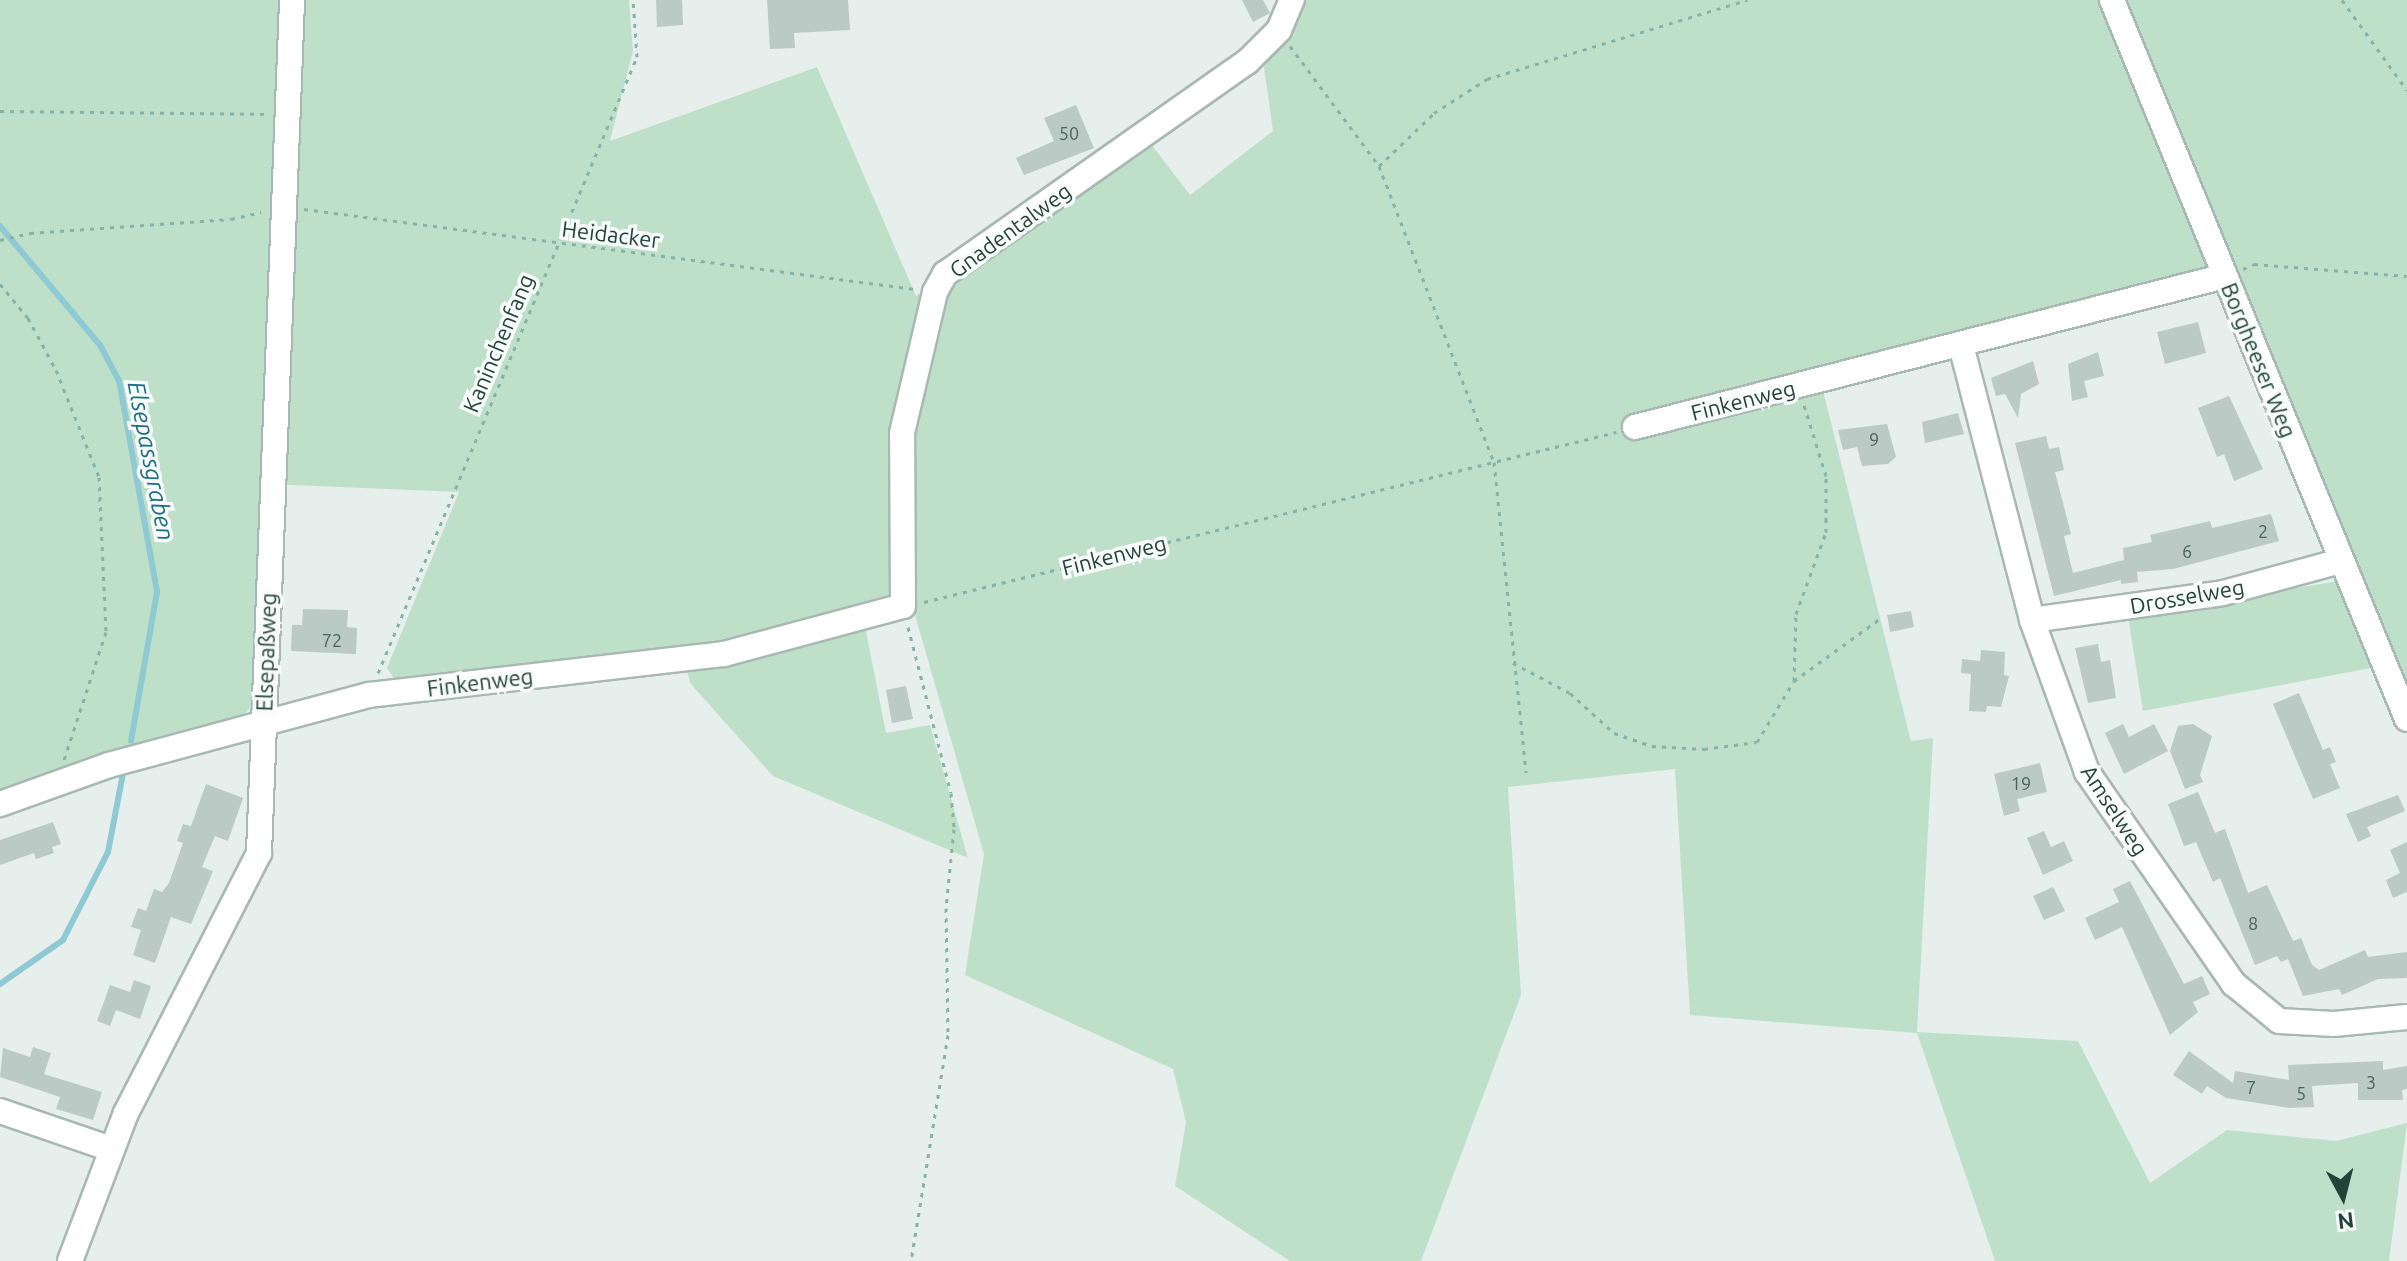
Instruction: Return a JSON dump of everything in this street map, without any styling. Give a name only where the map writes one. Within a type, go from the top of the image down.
[{"type":"street","name":"Elsepaßweg","points":[[70,1261],[111,1149],[259,853],[292,0]]},
{"type":"street","name":"Gnadentalweg","points":[[903,606],[902,433],[935,292],[945,274],[1247,62],[1279,30],[1292,0]]},
{"type":"street","name":"Borgheeser Weg","points":[[2112,0],[2407,719]]},
{"type":"street","name":"Finkenweg","points":[[1635,427],[2225,276]]},
{"type":"street","name":"Amselweg","points":[[1961,345],[2032,620],[2087,772],[2234,984],[2279,1021],[2334,1024],[2407,1017]]},
{"type":"street","name":"Drosselweg","points":[[2032,620],[2223,593],[2341,561]]},
{"type":"street","name":"Finkenweg","points":[[0,804],[264,720],[369,695],[724,654],[903,606]]},
{"type":"street","points":[[0,1111],[111,1149]]},
{"type":"path","name":"Kaninchenfang","points":[[369,695],[637,57],[633,0]]},
{"type":"path","points":[[1379,166],[1434,113],[1487,79],[1747,0]]},
{"type":"path","points":[[2342,0],[2407,90]]},
{"type":"path","points":[[1279,30],[1379,166],[1494,462],[1512,663],[1526,772]]},
{"type":"path","points":[[0,111],[288,114]]},
{"type":"path","points":[[0,240],[30,233],[231,219],[284,206]]},
{"type":"path","name":"Heidacker","points":[[284,206],[935,292]]},
{"type":"path","points":[[2225,276],[2254,264],[2407,276]]},
{"type":"path","points":[[0,284],[28,318],[56,370],[99,477],[106,632],[56,784]]},
{"type":"path","points":[[1794,681],[1796,614],[1826,532],[1828,507],[1826,476],[1804,415],[1803,385]]},
{"type":"path","name":"Finkenweg","points":[[903,606],[1635,427]]},
{"type":"path","points":[[903,606],[951,793],[954,829],[946,908],[948,1035],[911,1261]]},
{"type":"path","points":[[1512,663],[1570,693],[1614,733],[1652,746],[1704,749],[1757,742],[1794,681],[1882,617]]},
{"type":"green space","points":[[0,0],[629,0],[633,51],[610,141],[817,67],[916,296],[1093,187],[1151,144],[1190,195],[1273,131],[1264,67],[1301,0],[2407,0],[2407,696],[2209,262],[2202,274],[1818,371],[1911,741],[1933,738],[1917,1032],[2078,1041],[2150,1183],[2227,1130],[2336,1141],[2407,1123],[2389,1261],[1995,1261],[1917,1033],[1690,1015],[1675,769],[1508,787],[1521,995],[1421,1261],[1290,1261],[1175,1186],[1186,1122],[1173,1069],[965,975],[984,854],[910,598],[711,646],[395,680],[387,668],[459,492],[267,484],[256,701],[243,716],[175,732],[0,792]]},
{"type":"green space","points":[[2338,581],[2371,668],[2143,711],[2128,616]]},
{"type":"green space","points":[[865,626],[886,733],[930,725],[968,858],[773,776],[690,683],[686,665]]},
{"type":"building","points":[[656,0],[682,0],[683,25],[657,27]]},
{"type":"building","points":[[767,0],[848,0],[850,30],[794,33],[795,48],[770,49]]},
{"type":"building","points":[[1242,0],[1263,0],[1270,13],[1253,22]]},
{"type":"building","points":[[1076,105],[1094,148],[1024,175],[1016,158],[1054,141],[1044,118]]},
{"type":"building","points":[[2198,322],[2206,353],[2165,364],[2157,332]]},
{"type":"building","points":[[2098,352],[2104,376],[2084,381],[2088,397],[2072,401],[2068,364]]},
{"type":"building","points":[[2033,361],[2039,384],[2021,394],[2018,418],[2005,394],[1996,396],[1991,378]]},
{"type":"building","points":[[2229,396],[2263,469],[2234,481],[2224,454],[2217,457],[2198,408]]},
{"type":"building","points":[[1958,413],[1964,434],[1925,443],[1922,422]]},
{"type":"building","points":[[1887,424],[1896,457],[1888,464],[1862,466],[1857,447],[1843,450],[1838,430]]},
{"type":"building","points":[[2046,436],[2049,449],[2059,447],[2064,470],[2055,472],[2071,534],[2064,536],[2073,573],[2124,560],[2123,548],[2152,542],[2150,535],[2210,521],[2212,528],[2271,514],[2279,541],[2173,569],[2137,572],[2138,582],[2121,584],[2121,580],[2054,596],[2015,443]]},
{"type":"building","points":[[303,609],[348,610],[347,627],[357,628],[356,654],[291,651],[292,625],[302,625]]},
{"type":"building","points":[[1911,611],[1914,627],[1890,632],[1887,615]]},
{"type":"building","points":[[2098,644],[2101,662],[2110,660],[2116,698],[2088,703],[2075,648]]},
{"type":"building","points":[[1981,650],[2005,652],[2004,675],[2009,676],[2001,707],[1987,706],[1986,712],[1969,711],[1971,674],[1961,673],[1962,659],[1980,661]]},
{"type":"building","points":[[906,686],[913,719],[892,723],[886,690]]},
{"type":"building","points":[[2299,693],[2323,750],[2330,747],[2336,762],[2330,764],[2340,788],[2313,799],[2273,704]]},
{"type":"building","points":[[2123,724],[2129,737],[2154,724],[2168,751],[2124,774],[2105,733]]},
{"type":"building","points":[[2193,724],[2212,736],[2200,775],[2203,782],[2185,789],[2170,751],[2178,726]]},
{"type":"building","points":[[2040,763],[2047,792],[2017,799],[2020,811],[2004,816],[1994,774]]},
{"type":"building","points":[[206,784],[243,798],[228,841],[215,836],[202,867],[213,871],[191,924],[171,917],[155,963],[133,955],[141,930],[131,927],[138,908],[146,911],[154,889],[162,892],[169,883],[183,843],[177,841],[183,824],[191,826]]},
{"type":"building","points":[[2198,792],[2215,833],[2225,829],[2248,893],[2267,885],[2293,941],[2301,938],[2312,965],[2319,970],[2365,950],[2368,957],[2407,952],[2407,978],[2378,979],[2342,995],[2339,989],[2303,996],[2288,959],[2281,962],[2277,956],[2255,965],[2220,878],[2213,882],[2196,842],[2184,846],[2168,804]]},
{"type":"building","points":[[2398,795],[2405,811],[2367,827],[2371,836],[2358,842],[2346,814]]},
{"type":"building","points":[[53,822],[61,844],[52,847],[54,853],[36,859],[34,853],[0,865],[0,840]]},
{"type":"building","points":[[2044,831],[2051,847],[2064,841],[2073,861],[2043,875],[2027,838]]},
{"type":"building","points":[[2407,842],[2407,892],[2393,898],[2386,880],[2400,873],[2390,850]]},
{"type":"building","points":[[2130,881],[2184,984],[2202,976],[2210,994],[2193,1002],[2198,1012],[2170,1035],[2122,927],[2095,940],[2085,918],[2119,902],[2113,889]]},
{"type":"building","points":[[2053,887],[2065,911],[2044,920],[2033,896]]},
{"type":"building","points":[[134,980],[151,986],[140,1019],[116,1010],[110,1026],[97,1021],[110,985],[130,992]]},
{"type":"building","points":[[33,1047],[51,1053],[44,1074],[102,1092],[93,1120],[56,1109],[60,1097],[0,1077],[3,1048],[30,1057]]},
{"type":"building","points":[[2189,1051],[2233,1083],[2235,1071],[2289,1080],[2288,1065],[2383,1061],[2383,1070],[2407,1066],[2407,1089],[2402,1090],[2403,1100],[2358,1100],[2358,1083],[2312,1086],[2314,1107],[2289,1108],[2226,1098],[2207,1086],[2202,1094],[2173,1075]]},
{"type":"waterway","name":"Elsepassgraben","points":[[0,226],[100,345],[119,380],[157,592],[131,741]]},
{"type":"waterway","name":"Elsepassgraben","points":[[0,984],[63,940],[108,852],[123,773]]}]
